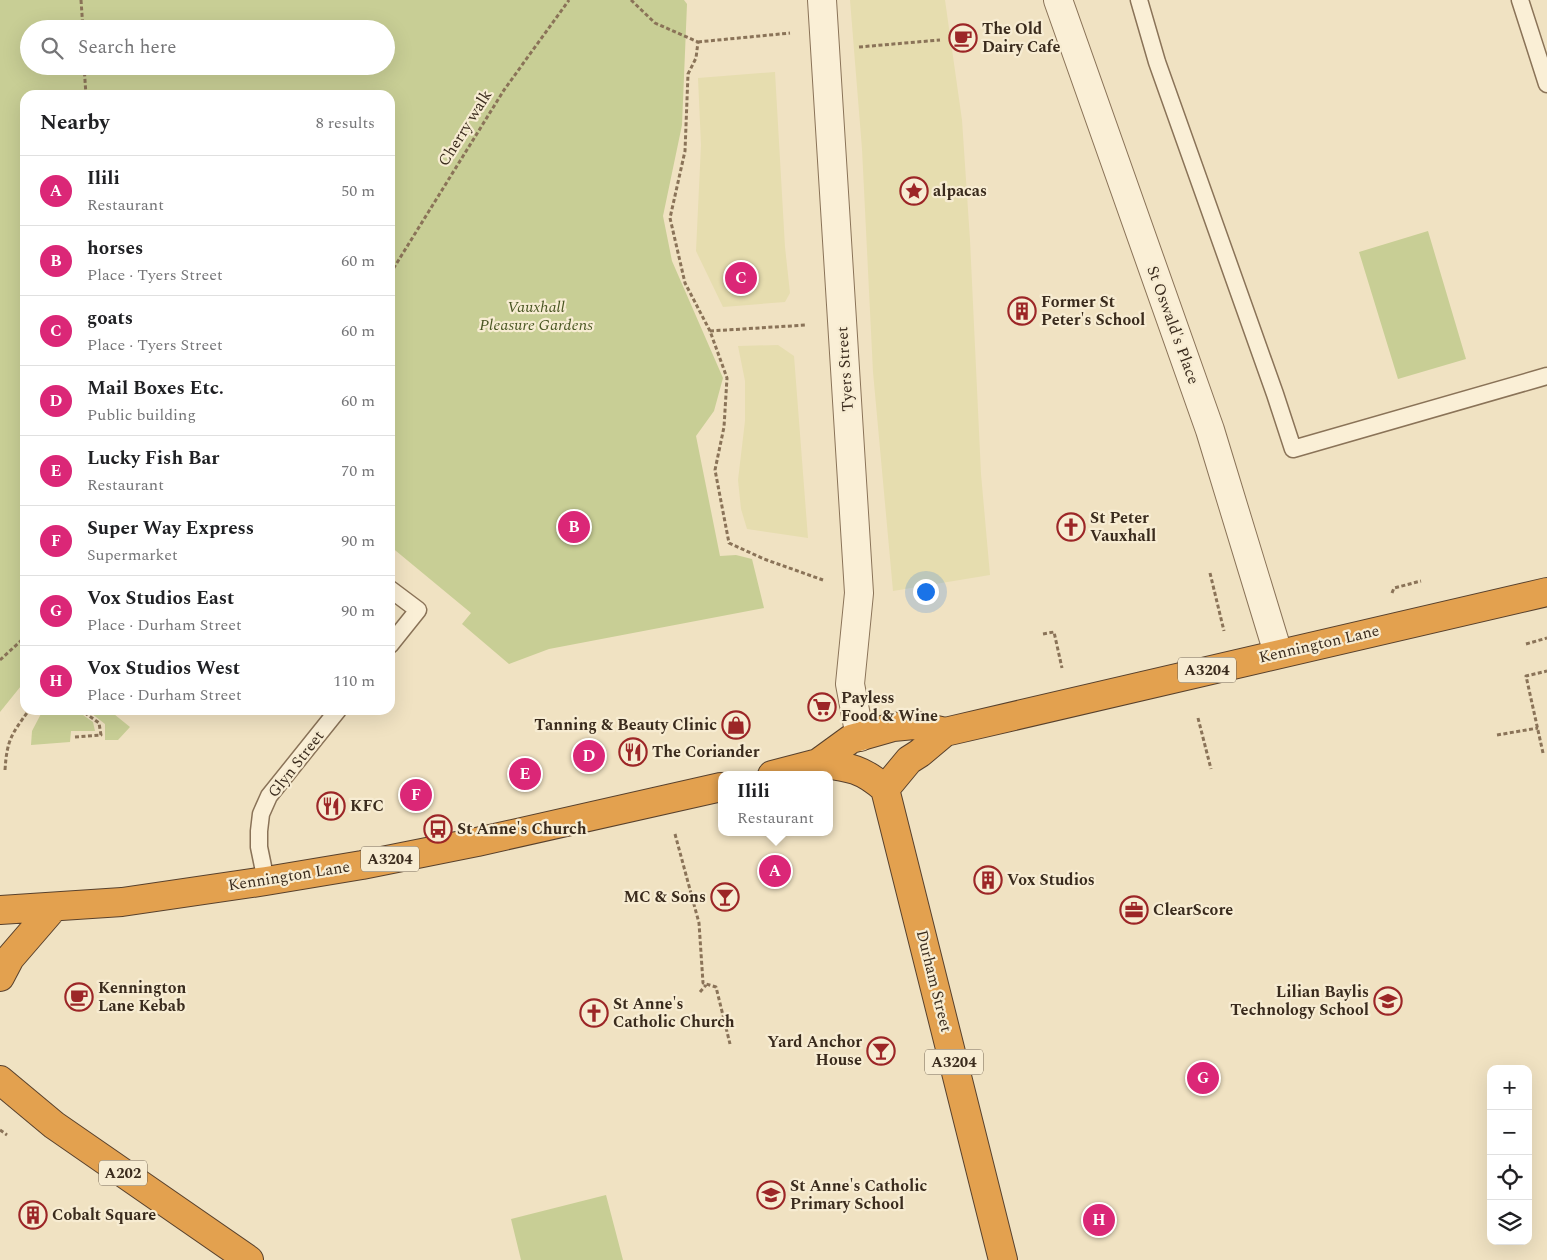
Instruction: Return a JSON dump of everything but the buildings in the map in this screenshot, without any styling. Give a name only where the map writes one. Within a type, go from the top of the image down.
[{"type":"highway","name":"Kennington Lane","points":[[787,771],[818,763],[852,739],[893,727],[914,725],[945,732],[1278,653],[1547,592]]},
{"type":"highway","name":"Kennington Lane","points":[[818,763],[854,768],[872,777],[885,789],[909,760],[945,732]]},
{"type":"highway","name":"Kennington Lane","points":[[0,910],[122,902],[362,865],[477,842],[718,788]]},
{"type":"highway","name":"Durham Street","points":[[885,789],[1003,1260]]},
{"type":"highway","points":[[0,977],[10,958],[54,907]]},
{"type":"highway","name":"A202","points":[[0,1080],[61,1130],[236,1256]]},
{"type":"street","name":"Tyers Street","points":[[822,0],[859,594],[850,684],[860,737]]},
{"type":"street","name":"St Oswald's Place","points":[[1058,0],[1210,430],[1278,653]]},
{"type":"lane","points":[[1139,0],[1160,71],[1272,385],[1293,450],[1547,376]]},
{"type":"lane","points":[[1520,0],[1547,84]]},
{"type":"lane","points":[[395,593],[418,610],[395,639]]},
{"type":"lane","name":"Glyn Street","points":[[266,881],[259,847],[258,831],[261,814],[269,796],[334,715]]},
{"type":"path","points":[[81,0],[82,20]]},
{"type":"path","name":"Cherry walk","points":[[395,266],[504,90],[569,0]]},
{"type":"path","points":[[631,0],[654,24],[698,42],[824,30]]},
{"type":"path","points":[[854,48],[940,40]]},
{"type":"path","points":[[698,42],[696,58],[688,74],[685,151],[670,218],[685,283],[710,331],[727,378],[724,427],[715,470],[728,543],[764,559],[859,594]]},
{"type":"path","points":[[85,75],[86,90]]},
{"type":"path","points":[[710,331],[805,325]]},
{"type":"path","points":[[1210,573],[1231,664]]},
{"type":"path","points":[[1043,634],[1054,632],[1069,703]]},
{"type":"path","points":[[1526,644],[1547,638]]},
{"type":"path","points":[[0,660],[20,642]]},
{"type":"path","points":[[1543,753],[1526,676],[1547,671]]},
{"type":"path","points":[[5,770],[7,747],[13,733],[26,715]]},
{"type":"path","points":[[75,737],[101,736],[99,723],[88,715]]},
{"type":"path","points":[[1198,718],[1212,769]]},
{"type":"path","points":[[1497,736],[1538,728]]},
{"type":"path","points":[[674,830],[699,923],[703,983],[716,987],[730,1044]]},
{"type":"path","points":[[700,992],[706,985]]},
{"type":"shaded area","points":[[850,0],[945,0],[962,120],[970,240],[981,474],[990,575],[893,591],[873,372],[862,149]]},
{"type":"shaded area","points":[[775,72],[785,247],[790,293],[785,302],[723,307],[696,251],[701,145],[698,78]]},
{"type":"shaded area","points":[[778,345],[794,356],[808,538],[747,529],[741,509],[738,480],[745,421],[745,381],[738,346]]},
{"type":"green space","name":"Vauxhall Pleasure Gardens","points":[[0,0],[684,0],[687,4],[682,125],[663,216],[672,261],[723,378],[714,411],[696,436],[720,556],[736,555],[752,559],[764,608],[549,649],[509,664],[462,624],[471,613],[395,550],[395,90],[20,90],[20,687],[0,712]]},
{"type":"green space","points":[[1428,231],[1466,359],[1398,379],[1359,252]]},
{"type":"green space","points":[[40,715],[83,715],[93,722],[95,731],[71,731],[70,742],[31,745],[32,731]]},
{"type":"green space","points":[[93,715],[115,715],[130,727],[118,740],[105,740],[105,724]]},
{"type":"green space","points":[[606,1195],[623,1260],[521,1260],[511,1219]]},
{"type":"place","name":"The Old Dairy Cafe","points":[[963,38]]},
{"type":"place","name":"alpacas","points":[[914,191]]},
{"type":"place","name":"goats","points":[[741,278]]},
{"type":"place","name":"Former St Peter's School","points":[[1022,311]]},
{"type":"place","name":"horses","points":[[574,527]]},
{"type":"place","name":"St Peter Vauxhall","points":[[1071,527]]},
{"type":"place","name":"Payless Food & Wine","points":[[822,707]]},
{"type":"place","name":"Tanning & Beauty Clinic","points":[[736,725]]},
{"type":"place","name":"The Coriander","points":[[633,752]]},
{"type":"place","name":"Mail Boxes Etc.","points":[[589,756]]},
{"type":"place","name":"Lucky Fish Bar","points":[[525,774]]},
{"type":"place","name":"Super Way Express","points":[[416,795]]},
{"type":"place","name":"KFC","points":[[331,806]]},
{"type":"place","name":"St Anne's Church","points":[[438,829]]},
{"type":"place","name":"Ilili","points":[[775,871]]},
{"type":"place","name":"Vox Studios","points":[[988,880]]},
{"type":"place","name":"MC & Sons","points":[[725,897]]},
{"type":"place","name":"ClearScore","points":[[1134,910]]},
{"type":"place","name":"Kennington Lane Kebab","points":[[79,997]]},
{"type":"place","name":"Lilian Baylis Technology School","points":[[1388,1001]]},
{"type":"place","name":"St Anne's Catholic Church","points":[[594,1013]]},
{"type":"place","name":"Yard Anchor House","points":[[881,1051]]},
{"type":"place","name":"Vox Studios East","points":[[1203,1078]]},
{"type":"place","name":"St Anne's Catholic Primary School","points":[[771,1195]]},
{"type":"place","name":"Cobalt Square","points":[[33,1215]]},
{"type":"place","name":"Vox Studios West","points":[[1099,1220]]}]
